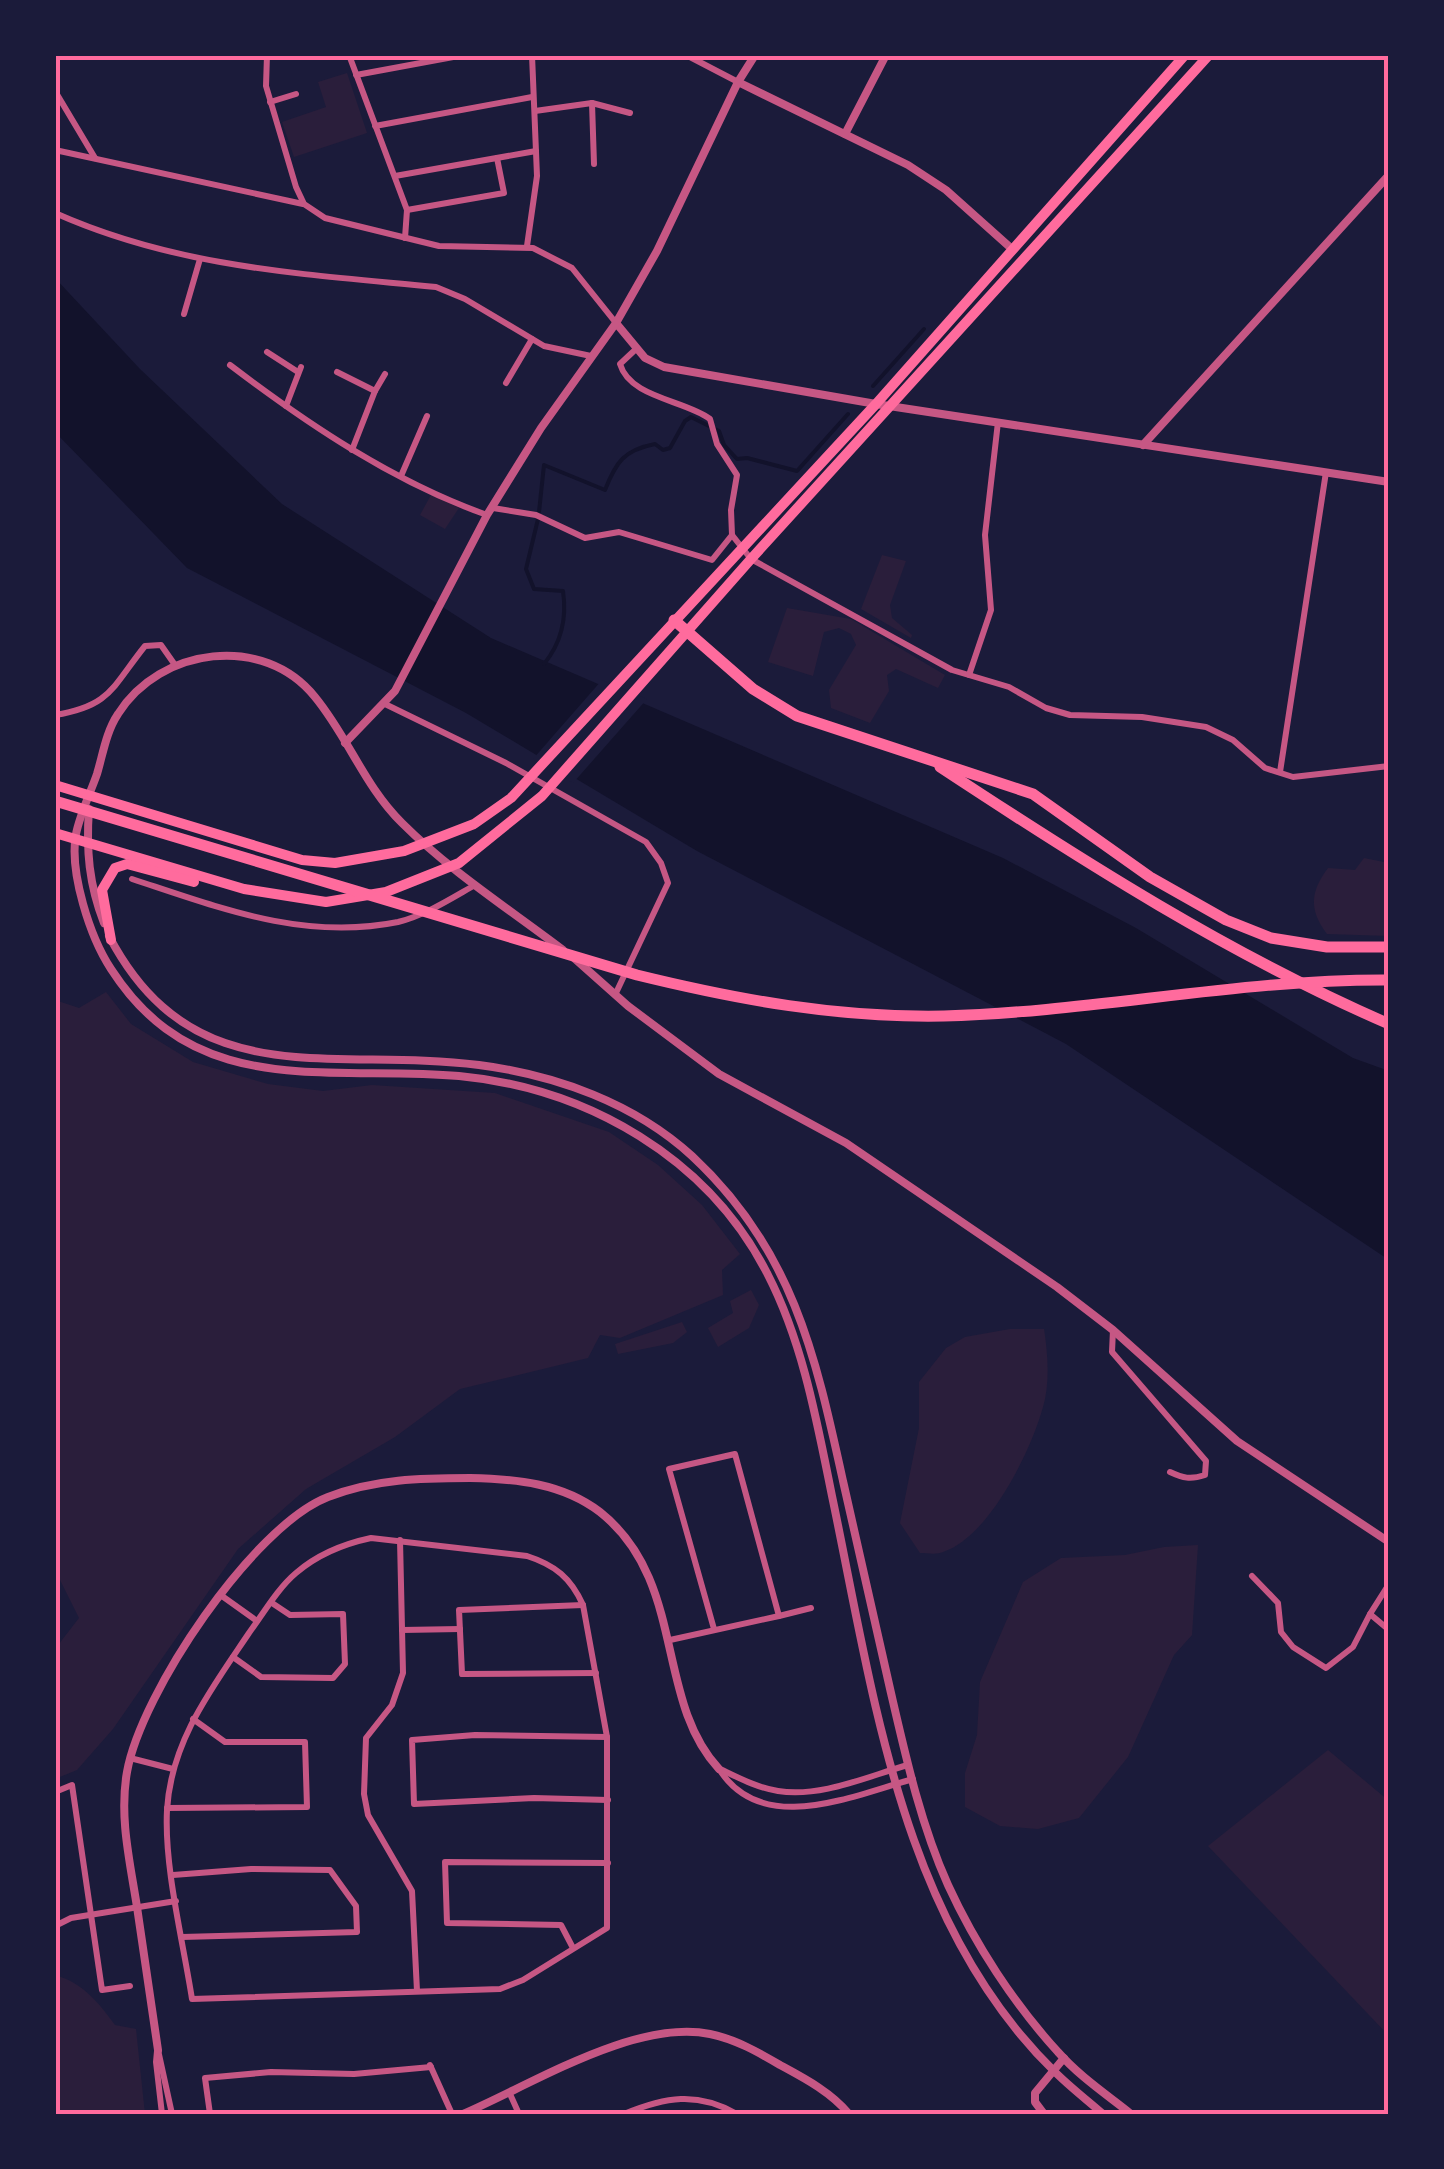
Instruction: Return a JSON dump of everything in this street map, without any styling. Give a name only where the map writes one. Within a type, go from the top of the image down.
[{"type":"highway","points":[[55,785],[302,860],[335,863],[404,851],[474,824],[527,784],[876,404],[1185,55]]},
{"type":"highway","points":[[55,832],[230,885],[278,897],[326,902],[386,892],[433,876],[470,855],[542,796],[751,559],[1209,55]]},
{"type":"highway","points":[[674,620],[753,689],[796,716],[1033,794],[1150,877],[1241,926],[1271,938],[1327,947],[1389,947]]},
{"type":"highway","points":[[924,756],[1140,897],[1389,1024]]},
{"type":"highway","points":[[55,801],[637,975],[725,997],[809,1010],[944,1016],[1258,984],[1389,980]]},
{"type":"highway","points":[[111,940],[102,890],[114,868],[127,864],[208,885],[230,885]]},
{"type":"street","points":[[266,55],[270,102],[304,204]]},
{"type":"street","points":[[350,55],[407,210],[405,238]]},
{"type":"street","points":[[356,75],[464,55]]},
{"type":"street","points":[[527,246],[537,176],[532,55]]},
{"type":"street","points":[[346,743],[395,690],[490,512],[541,428],[616,323],[657,250],[754,55]]},
{"type":"street","points":[[845,134],[886,55]]},
{"type":"street","points":[[688,56],[924,175],[986,223],[1012,249]]},
{"type":"street","points":[[55,91],[96,160]]},
{"type":"street","points":[[270,102],[296,94]]},
{"type":"street","points":[[375,126],[532,97]]},
{"type":"street","points":[[534,111],[592,103],[630,112]]},
{"type":"street","points":[[592,103],[594,164]]},
{"type":"street","points":[[55,150],[304,204],[325,218],[439,246],[527,246],[572,268],[636,349],[664,367],[876,404],[1389,482]]},
{"type":"street","points":[[394,176],[536,151]]},
{"type":"street","points":[[407,210],[504,193],[497,158]]},
{"type":"street","points":[[1143,445],[1389,175]]},
{"type":"street","points":[[1378,187],[1389,188]]},
{"type":"street","points":[[55,213],[120,240],[246,269],[436,288],[465,299],[554,349],[591,356]]},
{"type":"street","points":[[184,314],[200,258]]},
{"type":"street","points":[[506,382],[532,339]]},
{"type":"street","points":[[636,349],[620,364],[625,376],[660,397],[698,410],[712,428],[737,475],[731,510],[732,536],[751,559],[952,670],[1009,687],[1046,708],[1070,716],[1142,717],[1206,727],[1232,740],[1266,768],[1280,773],[1312,777],[1389,766]]},
{"type":"street","points":[[266,352],[300,369],[286,406]]},
{"type":"street","points":[[230,365],[352,450],[401,476],[490,512],[536,515],[585,538],[619,532],[712,560],[732,536]]},
{"type":"street","points":[[337,372],[374,391]]},
{"type":"street","points":[[352,450],[374,391],[385,374]]},
{"type":"street","points":[[401,476],[427,416]]},
{"type":"street","points":[[968,675],[992,610],[985,535],[998,421]]},
{"type":"street","points":[[1280,773],[1326,472]]},
{"type":"street","points":[[55,716],[86,710],[102,700],[146,646],[161,645],[175,665]]},
{"type":"street","points":[[1103,2114],[1052,2070],[987,1988],[932,1886],[891,1770],[802,1365],[768,1275],[743,1234],[715,1198],[682,1166],[626,1126],[574,1102],[525,1086],[461,1076],[270,1070],[214,1056],[189,1044],[147,1013],[109,967],[86,916],[81,840],[106,739],[118,714],[149,680],[175,665],[218,654],[278,666],[302,682],[316,698],[373,790],[401,823],[475,885],[720,1074],[874,1161],[1057,1287],[1113,1330],[1237,1441],[1389,1542]]},
{"type":"street","points":[[384,704],[506,764],[646,842],[661,863],[668,883],[616,994]]},
{"type":"street","points":[[81,840],[94,898],[111,940],[137,980],[159,1004],[205,1035],[232,1046],[303,1059],[479,1065],[550,1078],[624,1109],[688,1153],[724,1188],[755,1226],[781,1271],[806,1332],[827,1407],[908,1765],[938,1861],[999,1975],[1064,2058],[1131,2114]]},
{"type":"street","points":[[132,879],[257,920],[310,929],[400,922],[475,885]]},
{"type":"street","points":[[1113,1330],[1112,1352],[1206,1461],[1205,1475],[1196,1478],[1182,1478],[1170,1472]]},
{"type":"street","points":[[714,1629],[669,1469],[735,1454],[779,1616]]},
{"type":"street","points":[[162,2114],[155,2030],[124,1828],[130,1758],[139,1726],[158,1686],[251,1555],[276,1530],[326,1498],[388,1481],[507,1479],[536,1483],[586,1502],[628,1540],[649,1577],[694,1734],[730,1786],[788,1808],[817,1806],[912,1779]]},
{"type":"street","points":[[371,1538],[526,1556],[546,1562],[564,1574],[583,1605],[607,1736],[607,1928],[523,1980],[500,1988],[192,1999],[176,1901],[167,1808],[173,1769],[193,1718],[272,1603],[293,1575],[319,1556],[347,1543],[371,1538]]},
{"type":"street","points":[[400,1540],[403,1673],[399,1691],[366,1738],[364,1794],[368,1815],[412,1891],[418,1990]]},
{"type":"street","points":[[1252,1576],[1278,1604],[1281,1632],[1293,1647],[1326,1668],[1353,1647],[1389,1584]]},
{"type":"street","points":[[222,1596],[258,1621]]},
{"type":"street","points":[[233,1657],[261,1677],[333,1678],[345,1664],[344,1614],[290,1616],[272,1603]]},
{"type":"street","points":[[583,1605],[460,1610],[462,1674],[596,1673]]},
{"type":"street","points":[[670,1640],[811,1608]]},
{"type":"street","points":[[1370,1614],[1389,1630]]},
{"type":"street","points":[[402,1630],[460,1628]]},
{"type":"street","points":[[167,1808],[307,1807],[305,1742],[225,1742],[193,1718]]},
{"type":"street","points":[[607,1736],[475,1735],[412,1740],[414,1804],[534,1798],[608,1800]]},
{"type":"street","points":[[130,1758],[173,1769]]},
{"type":"street","points":[[718,1769],[787,1792],[818,1790],[908,1765]]},
{"type":"street","points":[[55,1792],[72,1785],[102,1990],[130,1986]]},
{"type":"street","points":[[573,1948],[561,1926],[447,1924],[445,1862],[608,1862]]},
{"type":"street","points":[[173,1876],[250,1869],[330,1870],[356,1906],[357,1932],[182,1937]]},
{"type":"street","points":[[55,1926],[71,1918],[176,1901]]},
{"type":"street","points":[[463,2114],[633,2038],[695,2031],[726,2038],[776,2062],[827,2093],[849,2114]]},
{"type":"street","points":[[157,2047],[172,2114]]},
{"type":"street","points":[[1044,2114],[1035,2102],[1035,2093],[1064,2058]]},
{"type":"street","points":[[210,2114],[205,2078],[290,2072],[354,2074],[430,2065],[452,2114]]},
{"type":"street","points":[[510,2094],[519,2114]]},
{"type":"street","points":[[624,2114],[660,2099],[682,2097],[704,2099],[737,2114]]},
{"type":"shaded area","points":[[347,73],[367,133],[294,157],[282,122],[326,107],[318,82]]},
{"type":"shaded area","points":[[55,278],[140,369],[282,504],[491,638],[1003,858],[1136,928],[1353,1058],[1389,1071],[1389,1260],[1066,1044],[697,851],[466,713],[187,568],[55,432]]},
{"type":"shaded area","points":[[432,493],[459,508],[445,529],[420,515]]},
{"type":"shaded area","points":[[882,555],[906,561],[890,605],[892,618],[911,638],[861,609]]},
{"type":"shaded area","points":[[787,608],[851,619],[945,675],[938,688],[896,669],[887,675],[889,691],[870,723],[831,708],[829,690],[856,645],[851,634],[839,628],[824,632],[813,676],[768,662]]},
{"type":"shaded area","points":[[1364,858],[1389,863],[1389,936],[1327,934],[1315,909],[1318,885],[1328,868],[1355,870]]},
{"type":"shaded area","points":[[106,992],[131,1024],[193,1062],[268,1084],[323,1091],[372,1085],[495,1093],[609,1132],[658,1165],[702,1205],[740,1254],[722,1270],[723,1295],[620,1338],[600,1335],[588,1358],[460,1389],[395,1437],[306,1489],[238,1549],[113,1729],[77,1770],[55,1779],[55,1649],[79,1618],[55,1570],[55,1000],[79,1008]]},
{"type":"shaded area","points":[[751,1290],[759,1305],[749,1328],[718,1347],[708,1328],[733,1313],[730,1301]]},
{"type":"shaded area","points":[[682,1322],[687,1332],[673,1343],[618,1354],[615,1344]]},
{"type":"shaded area","points":[[1010,1329],[1044,1329],[1047,1388],[1029,1446],[1006,1490],[976,1529],[943,1552],[920,1553],[900,1523],[919,1428],[919,1382],[946,1348],[965,1337]]},
{"type":"shaded area","points":[[1198,1545],[1192,1635],[1174,1655],[1128,1757],[1079,1818],[1038,1829],[1000,1826],[965,1807],[965,1773],[977,1735],[980,1682],[1023,1582],[1061,1558],[1125,1555]]},
{"type":"shaded area","points":[[1328,1750],[1389,1801],[1389,2036],[1208,1846]]},
{"type":"shaded area","points":[[55,1975],[82,1988],[115,2025],[136,2029],[145,2114],[55,2114]]},
{"type":"pier","points":[[602,680],[647,699],[573,783],[533,759]]},
{"type":"waterway","points":[[873,386],[924,329]]},
{"type":"waterway","points":[[539,512],[544,465],[605,490],[622,459],[655,444],[663,450],[670,448],[691,417],[719,431],[724,445],[737,459],[797,471],[848,414]]},
{"type":"waterway","points":[[538,519],[526,569],[534,589],[563,591],[564,601],[559,638],[544,664]]}]
